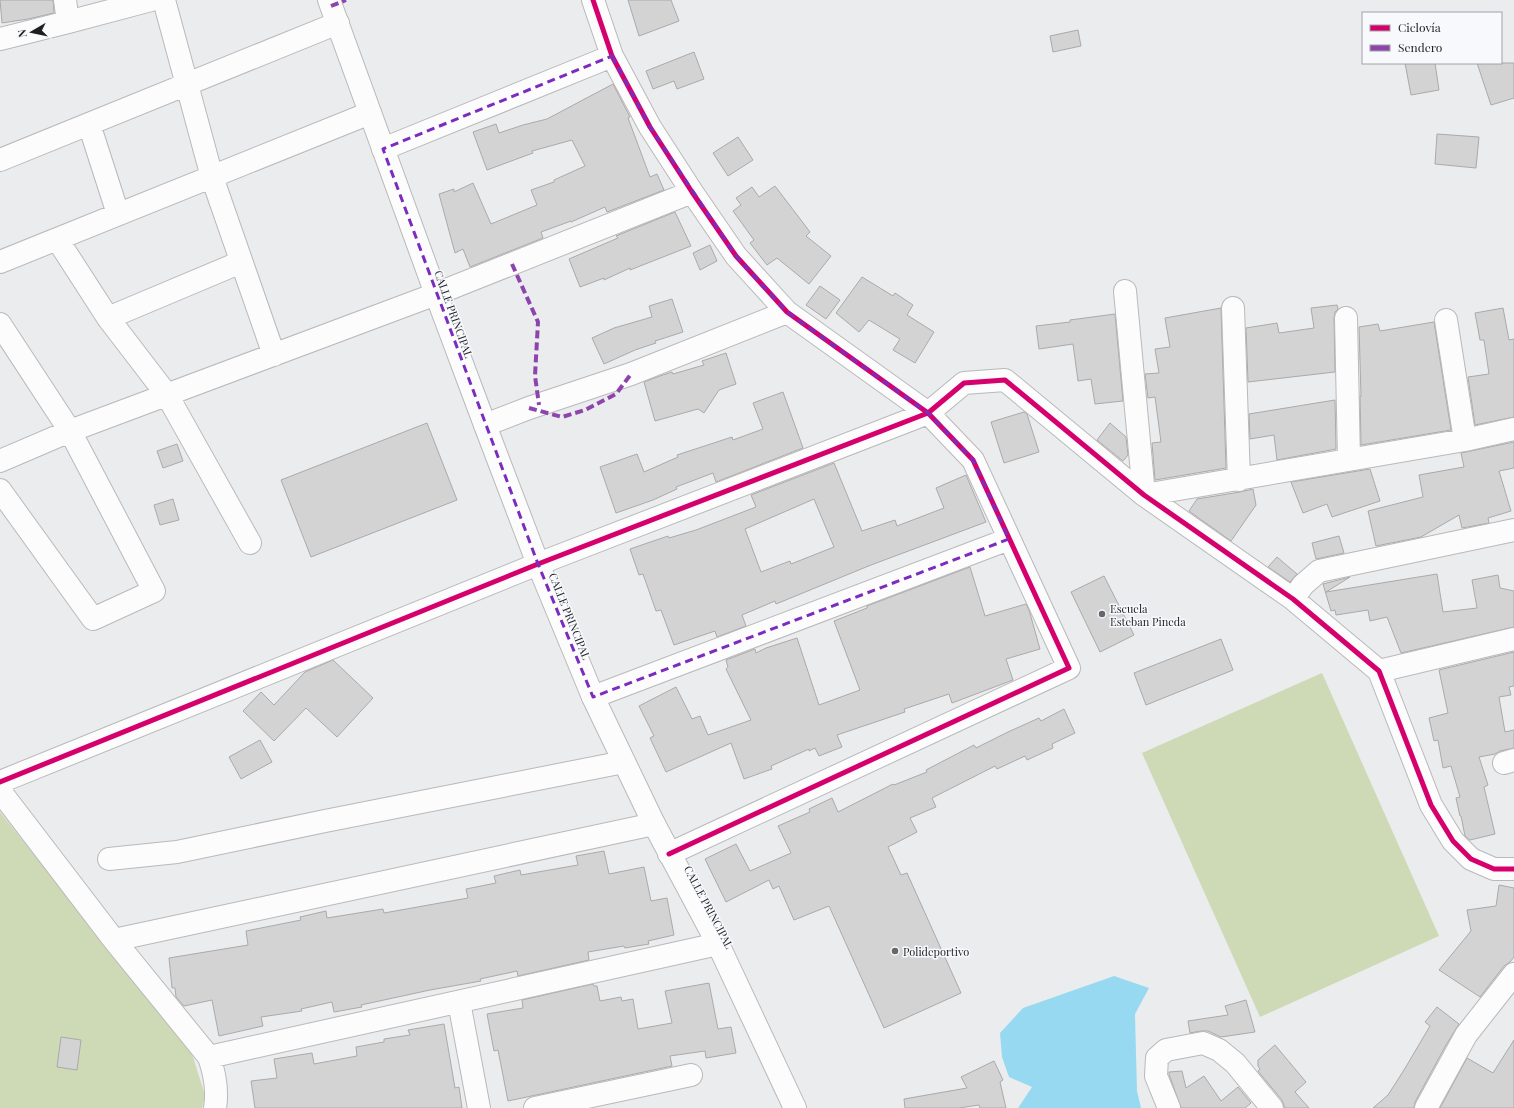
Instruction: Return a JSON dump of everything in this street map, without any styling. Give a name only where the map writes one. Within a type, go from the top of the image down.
[{"type":"street","points":[[65,0],[68,22]]},
{"type":"street","points":[[0,39],[151,0]]},
{"type":"street","points":[[164,0],[212,177],[274,354]]},
{"type":"street","name":"CALLE PRINCIPAL","points":[[329,0],[485,424],[538,564],[593,698],[669,854],[718,944],[795,1108]]},
{"type":"street","points":[[593,0],[612,56],[650,127],[736,256],[787,312],[928,413],[973,460],[1069,668],[669,854]]},
{"type":"street","points":[[0,160],[338,23]]},
{"type":"street","points":[[383,149],[612,56]]},
{"type":"street","points":[[0,262],[370,113]]},
{"type":"street","points":[[89,124],[118,214]]},
{"type":"street","points":[[0,461],[70,431],[436,294],[692,192]]},
{"type":"street","points":[[57,239],[108,318],[167,395],[250,543]]},
{"type":"street","points":[[108,318],[241,262]]},
{"type":"street","points":[[1125,291],[1144,495]]},
{"type":"street","points":[[1233,308],[1239,480]]},
{"type":"street","points":[[485,424],[631,374],[787,312]]},
{"type":"street","points":[[1346,318],[1349,460]]},
{"type":"street","points":[[1446,320],[1465,440]]},
{"type":"street","points":[[0,324],[70,431],[154,591],[93,619],[0,490]]},
{"type":"street","points":[[0,782],[538,564],[928,413],[964,384],[1004,380],[1144,495],[1293,598],[1379,671],[1431,805],[1453,842],[1471,859],[1494,869],[1514,869]]},
{"type":"street","points":[[1144,495],[1239,480],[1465,440],[1514,429]]},
{"type":"street","points":[[1293,598],[1303,585],[1319,570],[1514,530]]},
{"type":"street","points":[[593,698],[1009,539]]},
{"type":"street","points":[[1379,671],[1514,639]]},
{"type":"street","points":[[109,859],[177,852],[624,762]]},
{"type":"street","points":[[0,791],[114,940],[209,1057],[216,1076],[216,1108]]},
{"type":"street","points":[[114,940],[654,824]]},
{"type":"street","points":[[209,1057],[718,944]]},
{"type":"street","points":[[1426,1108],[1466,1035],[1514,974]]},
{"type":"street","points":[[460,1002],[479,1108]]},
{"type":"street","points":[[1169,1108],[1156,1076],[1157,1058],[1166,1050],[1203,1043],[1219,1050],[1235,1063],[1272,1108]]},
{"type":"street","points":[[534,1108],[691,1075]]},
{"type":"highlighted area","points":[[612,56],[650,127],[736,256],[787,312],[928,413],[973,460],[1009,539],[593,697],[538,564],[383,149]]},
{"type":"green space","points":[[1322,673],[1439,936],[1260,1017],[1142,753]]},
{"type":"green space","points":[[0,812],[192,1054],[205,1095],[202,1108],[0,1108]]},
{"type":"water","points":[[1114,976],[1149,988],[1135,1014],[1137,1091],[1141,1108],[1018,1108],[1032,1087],[1009,1077],[1002,1057],[1000,1033],[1023,1008]]},
{"type":"building","points":[[0,0],[53,0],[54,13],[2,23]]},
{"type":"building","points":[[628,0],[671,0],[679,21],[639,36]]},
{"type":"building","points":[[1078,30],[1081,46],[1053,52],[1050,36]]},
{"type":"building","points":[[694,52],[704,79],[677,89],[674,81],[653,89],[646,71]]},
{"type":"building","points":[[1514,63],[1514,98],[1491,105],[1477,64]]},
{"type":"building","points":[[1405,64],[1435,64],[1439,90],[1411,95]]},
{"type":"building","points":[[613,84],[630,117],[628,118],[650,177],[657,174],[664,190],[607,212],[605,207],[571,222],[541,232],[543,238],[470,267],[463,249],[455,253],[439,194],[454,189],[454,192],[473,183],[491,224],[537,205],[531,190],[554,182],[554,180],[585,166],[572,140],[532,151],[533,153],[487,170],[473,132],[496,124],[499,133],[547,119]]},
{"type":"building","points":[[1437,134],[1479,137],[1476,168],[1435,164]]},
{"type":"building","points":[[738,137],[753,160],[728,176],[713,153]]},
{"type":"building","points":[[775,186],[810,232],[806,236],[831,256],[809,284],[777,258],[767,265],[750,243],[754,240],[733,211],[741,205],[736,198],[752,187],[759,197]]},
{"type":"building","points":[[675,212],[691,246],[630,270],[630,268],[604,280],[604,278],[580,287],[569,259],[618,238],[616,236]]},
{"type":"building","points":[[710,245],[717,261],[700,270],[693,253]]},
{"type":"building","points":[[862,277],[893,296],[895,293],[913,305],[907,315],[934,332],[915,363],[893,350],[900,339],[869,320],[859,332],[836,313]]},
{"type":"building","points":[[820,286],[840,300],[826,319],[806,305]]},
{"type":"building","points":[[672,299],[683,332],[655,341],[656,343],[635,350],[604,364],[592,338],[614,328],[652,317],[649,306]]},
{"type":"building","points":[[1337,305],[1338,309],[1335,312],[1334,318],[1335,372],[1248,382],[1246,328],[1277,323],[1279,333],[1314,328],[1311,308]]},
{"type":"building","points":[[1221,308],[1226,468],[1155,480],[1152,443],[1161,442],[1155,397],[1148,398],[1145,374],[1159,373],[1155,349],[1170,347],[1165,318]]},
{"type":"building","points":[[1503,308],[1509,340],[1514,339],[1514,417],[1475,425],[1468,377],[1489,374],[1484,340],[1480,340],[1475,313]]},
{"type":"building","points":[[1115,314],[1123,401],[1095,404],[1091,379],[1078,381],[1073,344],[1039,349],[1036,326]]},
{"type":"building","points":[[1434,322],[1451,430],[1361,445],[1359,327],[1378,324],[1380,331]]},
{"type":"building","points":[[726,353],[736,384],[719,390],[704,413],[698,409],[655,421],[644,382],[672,372],[673,374],[704,365],[702,361]]},
{"type":"building","points":[[783,392],[803,448],[716,482],[713,473],[676,487],[677,489],[653,500],[616,513],[600,467],[637,454],[644,472],[678,457],[677,455],[732,437],[733,440],[763,429],[753,403]]},
{"type":"building","points":[[1335,400],[1336,449],[1277,460],[1274,435],[1250,439],[1249,414]]},
{"type":"building","points":[[1024,412],[1027,414],[1039,452],[1004,463],[991,422]]},
{"type":"building","points":[[427,423],[457,500],[311,557],[281,480]]},
{"type":"building","points":[[1110,423],[1126,437],[1128,455],[1123,461],[1097,440]]},
{"type":"building","points":[[1514,442],[1514,468],[1499,471],[1511,511],[1488,518],[1489,523],[1462,528],[1459,515],[1421,537],[1376,546],[1368,511],[1423,497],[1419,475],[1464,467],[1461,453]]},
{"type":"building","points":[[177,444],[183,461],[163,468],[157,451]]},
{"type":"building","points":[[834,463],[862,531],[895,520],[897,526],[944,508],[936,488],[966,475],[986,522],[871,565],[776,604],[775,601],[742,615],[746,626],[717,637],[715,631],[674,645],[661,610],[656,611],[643,574],[639,575],[630,549],[668,536],[669,538],[696,530],[756,507],[751,495]],"holes":[[[814,499],[834,547],[791,564],[790,561],[761,572],[745,529]]]},
{"type":"building","points":[[1370,469],[1380,501],[1332,517],[1327,504],[1303,513],[1291,482]]},
{"type":"building","points":[[1253,489],[1256,505],[1231,541],[1189,511],[1197,499]]},
{"type":"building","points":[[173,499],[179,520],[160,525],[154,505]]},
{"type":"building","points":[[1339,536],[1344,553],[1316,559],[1312,543]]},
{"type":"building","points":[[1277,557],[1297,574],[1290,582],[1268,567]]},
{"type":"building","points":[[970,567],[985,616],[1026,604],[1029,610],[1040,649],[1006,659],[1013,680],[952,703],[949,694],[904,709],[905,712],[837,735],[842,747],[819,756],[815,748],[809,751],[809,749],[771,766],[772,769],[744,779],[731,743],[666,772],[650,738],[654,736],[639,706],[676,687],[692,719],[700,716],[708,735],[751,720],[726,669],[728,667],[726,660],[755,649],[756,653],[766,648],[797,638],[819,705],[860,690],[834,621],[867,608],[867,606]]},
{"type":"building","points":[[1437,574],[1443,612],[1477,608],[1472,580],[1498,575],[1500,588],[1514,591],[1514,627],[1401,653],[1387,617],[1370,621],[1368,610],[1336,615],[1335,610],[1331,611],[1323,584],[1350,577],[1326,592]]},
{"type":"building","name":"Escuela Esteban Pineda","points":[[1104,576],[1134,635],[1100,652],[1071,592]]},
{"type":"building","points":[[1221,639],[1233,670],[1146,705],[1134,673]]},
{"type":"building","points":[[1514,652],[1514,686],[1509,687],[1511,695],[1499,697],[1505,732],[1514,730],[1514,748],[1479,757],[1488,785],[1484,787],[1495,834],[1470,840],[1465,836],[1456,798],[1460,797],[1451,766],[1443,768],[1438,740],[1434,741],[1429,718],[1448,713],[1439,670]]},
{"type":"building","points":[[333,660],[373,698],[337,737],[306,708],[274,741],[243,711],[261,692],[274,705],[305,672]]},
{"type":"building","points":[[1064,709],[1075,733],[1052,744],[1053,748],[1027,760],[1025,756],[997,769],[995,766],[932,798],[936,807],[910,818],[917,832],[888,847],[901,875],[907,873],[961,993],[884,1028],[829,906],[794,920],[779,886],[773,889],[769,880],[726,902],[705,859],[736,844],[750,871],[791,853],[778,826],[810,812],[809,809],[832,798],[838,812],[893,784],[894,785],[927,772],[926,770],[974,745],[976,748],[1039,718],[1041,721]]},
{"type":"building","points":[[260,740],[272,762],[241,779],[229,757]]},
{"type":"building","points":[[604,851],[609,874],[644,867],[651,901],[667,898],[674,935],[648,941],[649,944],[625,948],[624,946],[588,952],[589,960],[518,976],[517,971],[480,979],[481,981],[361,1005],[362,1007],[334,1012],[332,1002],[301,1009],[302,1011],[261,1017],[263,1026],[219,1036],[212,1000],[184,1006],[176,997],[175,988],[172,988],[169,958],[248,945],[246,931],[301,920],[300,917],[326,911],[327,918],[383,909],[384,913],[468,898],[466,889],[496,883],[494,876],[520,870],[521,875],[578,865],[576,856]]},
{"type":"building","points":[[1499,885],[1514,888],[1514,957],[1504,966],[1480,997],[1439,970],[1471,931],[1467,910],[1496,906]]},
{"type":"building","points":[[709,983],[718,1029],[731,1027],[736,1053],[706,1058],[705,1051],[670,1056],[672,1066],[508,1101],[498,1050],[494,1051],[487,1014],[523,1008],[522,1000],[593,984],[594,986],[597,986],[600,1001],[621,997],[622,1001],[633,999],[638,1029],[672,1023],[665,991]]},
{"type":"building","points":[[1246,1000],[1255,1032],[1221,1037],[1208,1031],[1190,1033],[1188,1021],[1228,1015],[1225,1006]]},
{"type":"building","points":[[1437,1007],[1459,1024],[1415,1102],[1414,1108],[1373,1108],[1388,1095],[1404,1070],[1430,1026],[1425,1022]]},
{"type":"building","points":[[444,1024],[455,1088],[459,1087],[462,1108],[255,1108],[251,1081],[277,1078],[274,1059],[312,1053],[314,1064],[357,1056],[356,1047],[384,1042],[384,1039],[410,1035],[408,1030]]},
{"type":"building","points":[[61,1037],[81,1040],[77,1070],[57,1067]]},
{"type":"building","points":[[1514,1040],[1514,1108],[1440,1108],[1467,1058],[1493,1073]]},
{"type":"building","points":[[1275,1045],[1306,1082],[1295,1092],[1309,1108],[1285,1108],[1282,1100],[1258,1071],[1260,1069],[1258,1066],[1258,1060]]},
{"type":"building","points":[[994,1061],[1003,1080],[1000,1082],[1006,1108],[980,1108],[979,1105],[959,1108],[905,1108],[904,1099],[967,1088],[961,1077]]},
{"type":"building","points":[[1182,1071],[1186,1088],[1204,1076],[1221,1101],[1238,1087],[1251,1103],[1245,1108],[1181,1108],[1169,1072]]},
{"type":"marked path","points":[[331,6],[346,0]]},
{"type":"marked path","points":[[512,264],[538,322],[535,376],[539,405]]},
{"type":"marked path","points":[[529,408],[562,417],[585,410],[616,394],[631,374]]},
{"type":"cycle path","points":[[593,0],[612,56],[650,127],[736,256],[787,312],[928,413],[973,460],[1069,668],[669,854]]},
{"type":"cycle path","points":[[0,782],[538,564],[928,413],[964,383],[1005,380],[1144,495],[1293,599],[1379,671],[1431,805],[1453,841],[1471,859],[1494,869],[1514,869]]},
{"type":"place","name":"Escuela Esteban Pineda","points":[[1102,614]]},
{"type":"place","name":"Polideportivo","points":[[895,951]]}]
